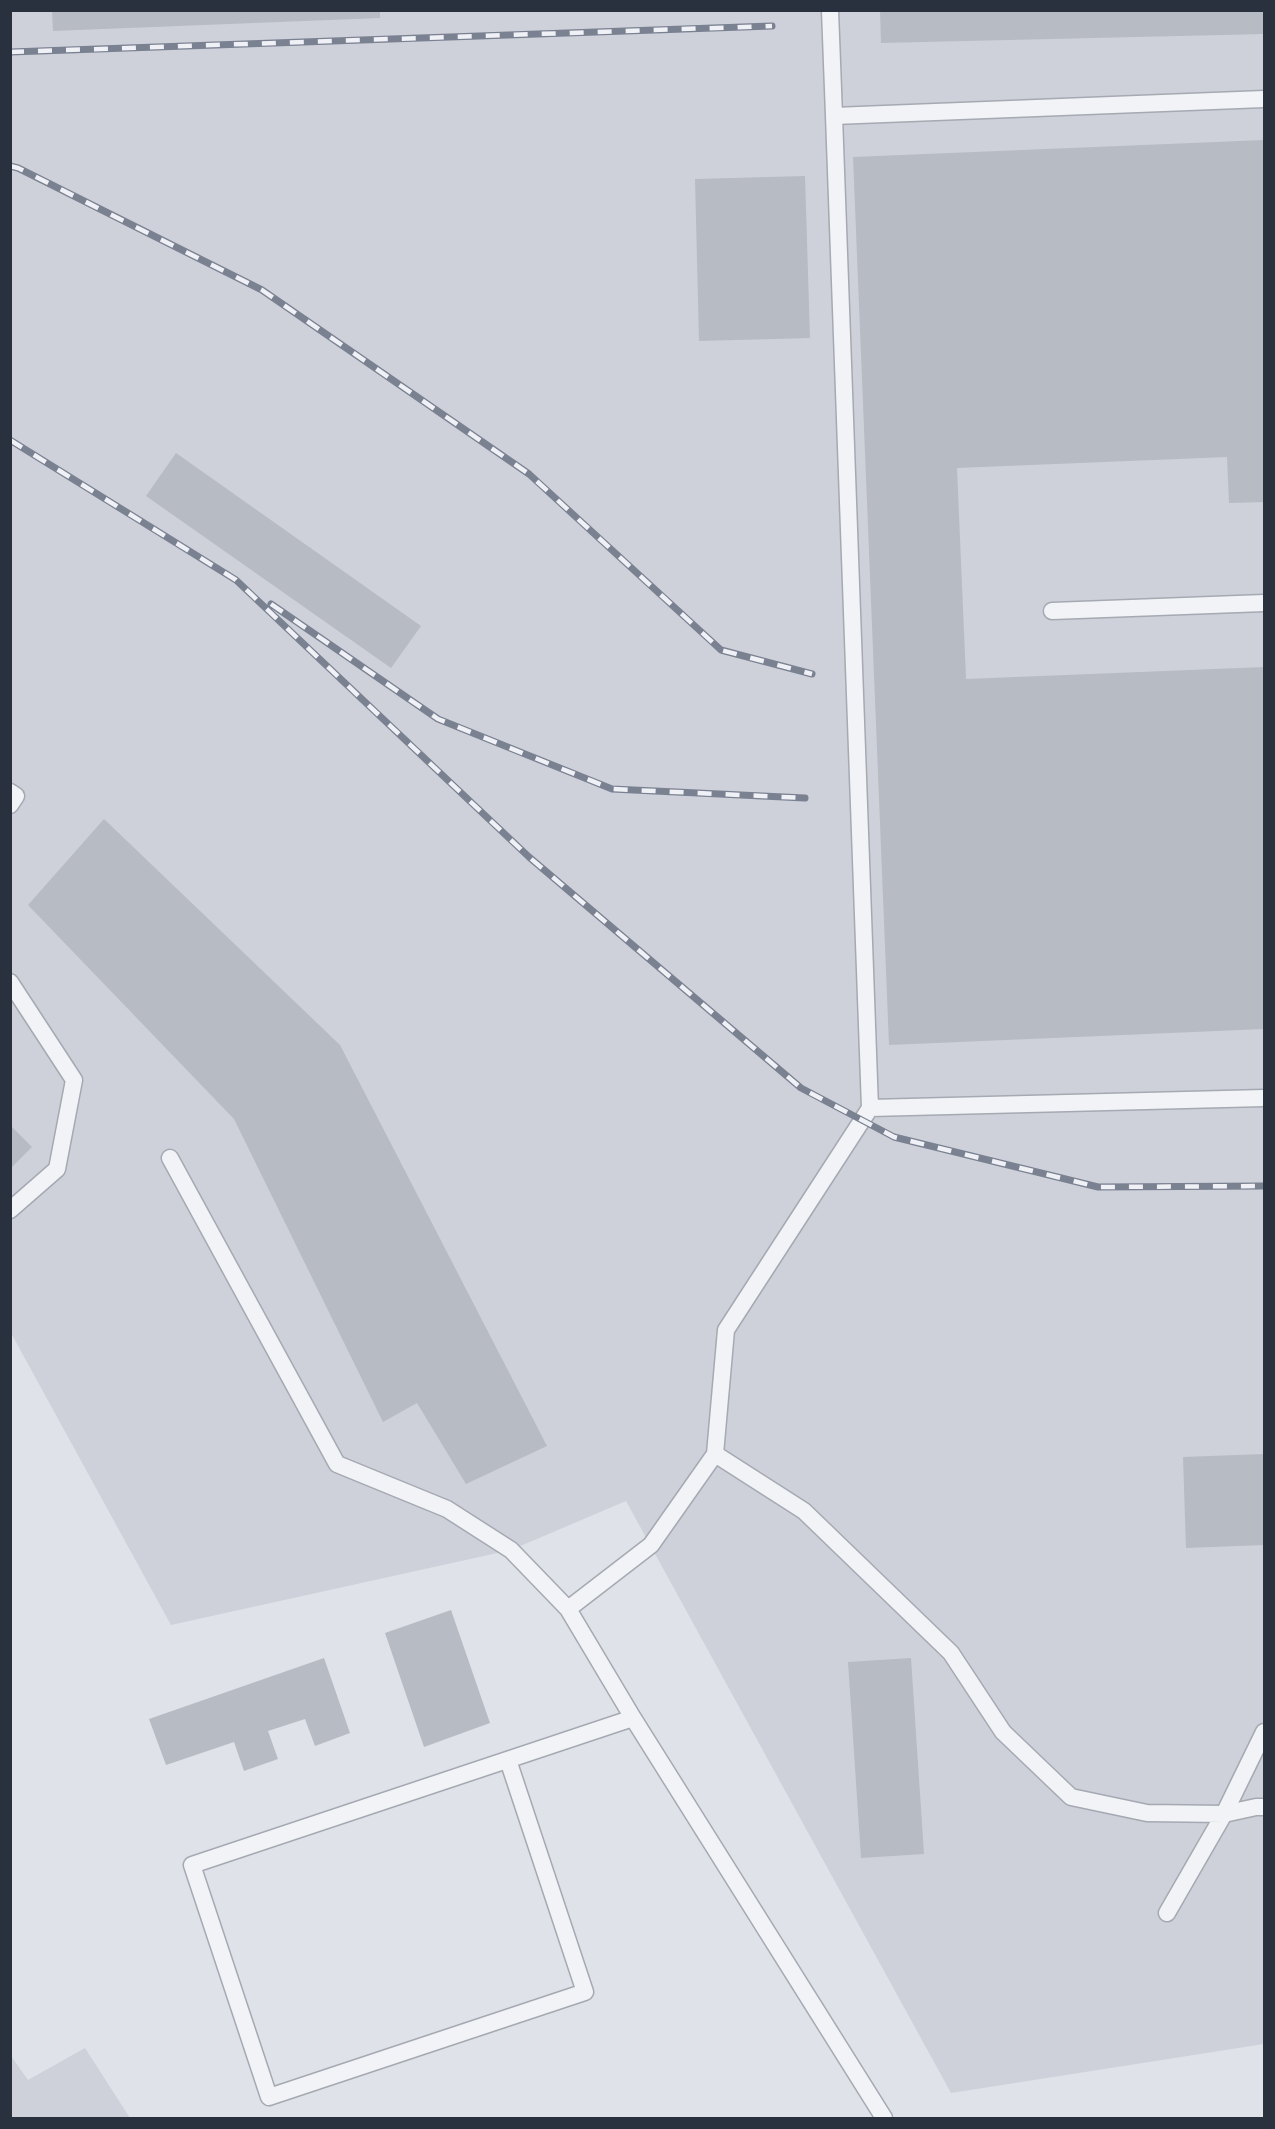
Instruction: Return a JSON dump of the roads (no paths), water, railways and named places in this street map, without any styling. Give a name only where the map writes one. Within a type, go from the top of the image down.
[{"type":"lane","points":[[568,1609],[651,1545],[715,1454],[726,1330],[870,1108],[830,10]]},
{"type":"lane","points":[[834,116],[1264,99]]},
{"type":"lane","points":[[1052,611],[1264,603]]},
{"type":"lane","points":[[10,792],[16,796],[10,805]]},
{"type":"lane","points":[[10,982],[74,1080],[57,1169],[10,1210]]},
{"type":"lane","points":[[870,1108],[1264,1098]]},
{"type":"lane","points":[[170,1158],[337,1464],[447,1509],[511,1551],[568,1609],[633,1718],[884,2118]]},
{"type":"lane","points":[[715,1454],[804,1510],[951,1653],[1003,1732],[1071,1797],[1147,1813],[1224,1815],[1264,1807]]},
{"type":"lane","points":[[508,1760],[585,1992],[269,2097],[192,1865],[633,1718]]},
{"type":"lane","points":[[1167,1913],[1224,1815],[1264,1732]]},
{"type":"railway","points":[[10,52],[772,26]]},
{"type":"railway","points":[[10,166],[262,290],[529,474],[721,650],[812,674]]},
{"type":"railway","points":[[10,440],[236,580],[529,857],[801,1088],[894,1137],[1098,1187],[1264,1186]]},
{"type":"railway","points":[[271,604],[438,719],[612,789],[805,798]]}]
